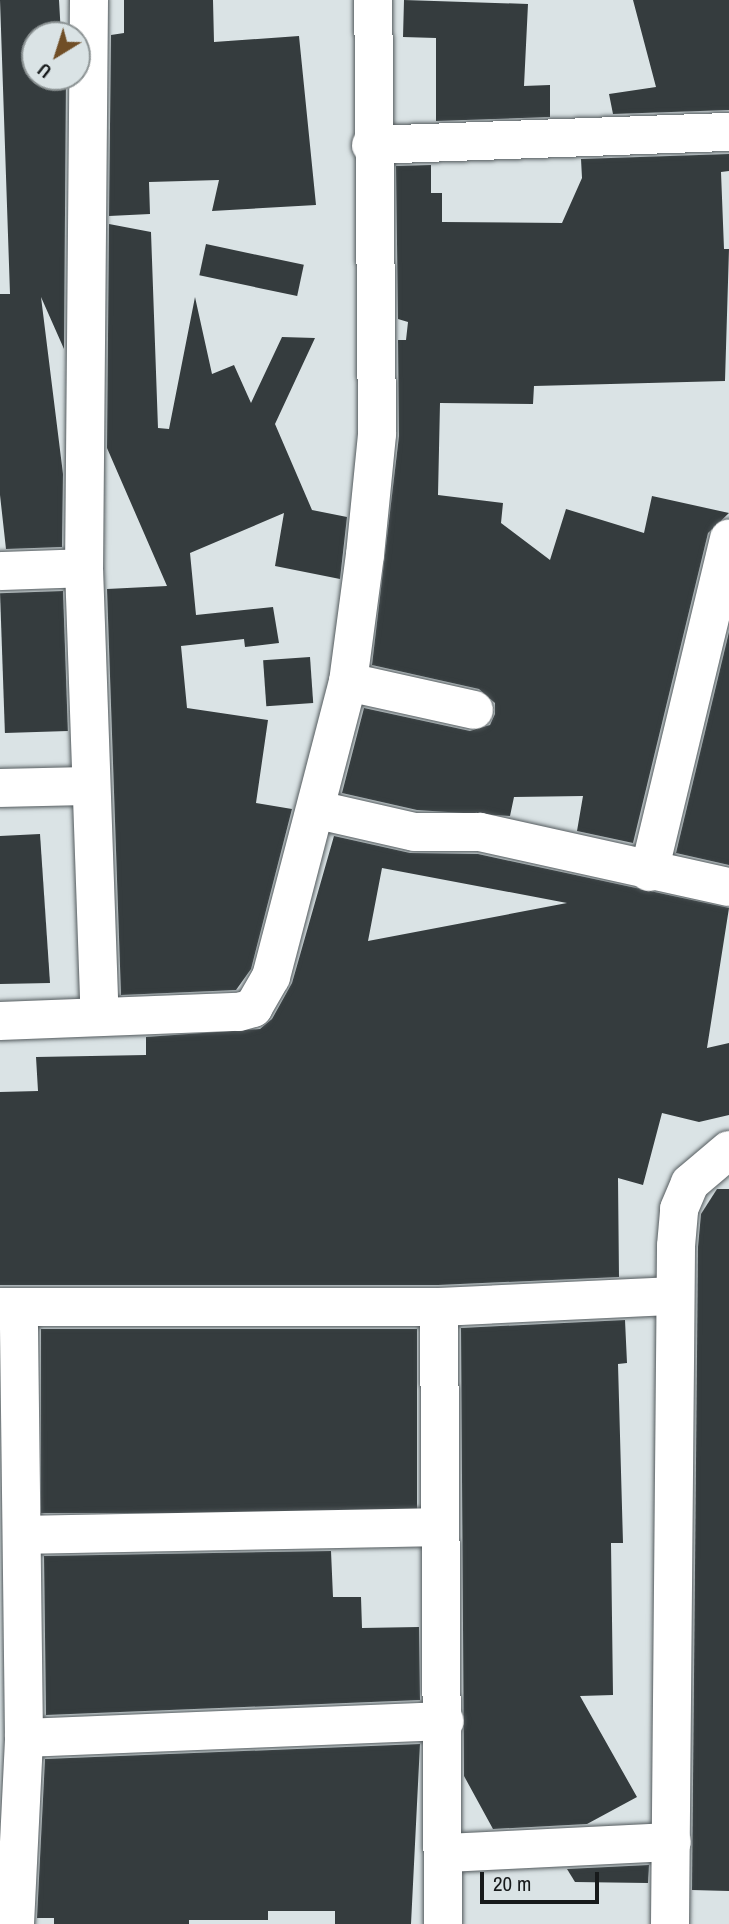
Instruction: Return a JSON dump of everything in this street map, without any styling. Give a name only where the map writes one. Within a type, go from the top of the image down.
[{"type":"street","points":[[89,0],[84,568],[100,1017]]},
{"type":"street","points":[[0,1021],[253,1008],[271,977],[318,810],[348,682],[377,434],[376,195],[371,145],[373,0]]},
{"type":"street","points":[[371,145],[729,132]]},
{"type":"street","points":[[649,872],[729,538]]},
{"type":"street","points":[[0,571],[84,568]]},
{"type":"street","points":[[348,682],[474,710]]},
{"type":"street","points":[[0,788],[90,786]]},
{"type":"street","points":[[318,810],[415,832],[480,832],[649,872],[729,887]]},
{"type":"street","points":[[670,1924],[675,1296],[683,1196],[698,1171],[729,1150]]},
{"type":"street","points":[[15,1924],[24,1738],[23,1535],[10,1307],[439,1307],[675,1296]]},
{"type":"street","points":[[439,1307],[440,1527],[445,1721],[443,1924]]},
{"type":"street","points":[[23,1535],[440,1527]]},
{"type":"street","points":[[24,1738],[445,1721]]},
{"type":"street","points":[[445,1853],[672,1842]]},
{"type":"building","points":[[0,0],[59,0],[60,21],[21,21],[21,91],[66,91],[64,349],[41,297],[63,474],[62,547],[6,549],[0,495],[0,294],[10,294]]},
{"type":"building","points":[[124,0],[213,0],[214,42],[299,36],[316,205],[212,211],[219,180],[149,182],[150,214],[109,216],[111,35],[124,33]]},
{"type":"building","points":[[404,0],[528,4],[524,86],[550,85],[550,117],[436,121],[436,38],[403,37]]},
{"type":"building","points":[[633,0],[729,0],[729,110],[613,114],[609,94],[656,87]]},
{"type":"building","points":[[729,154],[729,171],[721,172],[724,249],[729,249],[725,381],[534,386],[533,404],[440,403],[438,495],[503,503],[501,523],[550,560],[566,509],[644,533],[652,496],[729,513],[708,533],[633,843],[577,831],[583,796],[514,797],[510,816],[417,810],[342,793],[364,708],[470,731],[490,725],[495,714],[495,703],[479,689],[372,665],[399,436],[398,340],[406,340],[408,322],[398,319],[396,166],[431,165],[431,193],[442,193],[442,222],[562,223],[582,178],[581,159]]},
{"type":"building","points":[[109,224],[151,232],[158,428],[169,429],[195,297],[212,374],[234,365],[251,403],[282,337],[315,338],[275,424],[312,510],[347,517],[340,579],[275,566],[284,513],[190,553],[196,615],[273,607],[279,643],[245,647],[244,639],[181,646],[187,708],[268,720],[256,803],[292,809],[251,969],[236,990],[121,995],[107,589],[167,586],[107,448]]},
{"type":"building","points":[[206,244],[304,265],[297,296],[199,275]]},
{"type":"building","points":[[63,591],[68,731],[5,733],[0,593]]},
{"type":"building","points":[[729,632],[729,865],[676,853]]},
{"type":"building","points":[[310,657],[313,703],[266,706],[263,660]]},
{"type":"building","points":[[40,834],[50,983],[0,984],[0,836]]},
{"type":"building","points":[[334,836],[410,853],[478,854],[729,908],[707,1048],[729,1043],[729,1115],[699,1122],[662,1113],[643,1185],[618,1178],[619,1277],[438,1285],[0,1285],[0,1092],[38,1091],[36,1057],[146,1055],[146,1037],[260,1029],[272,1019],[292,983]],"holes":[[[382,868],[567,903],[368,941]]]},
{"type":"building","points":[[717,1189],[729,1189],[729,1891],[692,1890],[698,1247],[701,1214]]},
{"type":"building","points":[[625,1320],[627,1363],[618,1364],[623,1543],[611,1543],[613,1695],[580,1696],[637,1797],[587,1824],[493,1829],[464,1776],[461,1328]]},
{"type":"building","points":[[41,1329],[417,1329],[417,1513],[41,1513]]},
{"type":"building","points":[[331,1551],[333,1597],[361,1597],[362,1628],[419,1627],[420,1700],[46,1715],[44,1556]]},
{"type":"building","points":[[420,1744],[411,1924],[335,1924],[335,1911],[268,1911],[268,1920],[189,1920],[189,1924],[54,1924],[54,1918],[37,1918],[45,1759]]},
{"type":"building","points":[[649,1865],[648,1883],[575,1882],[567,1869]]}]
